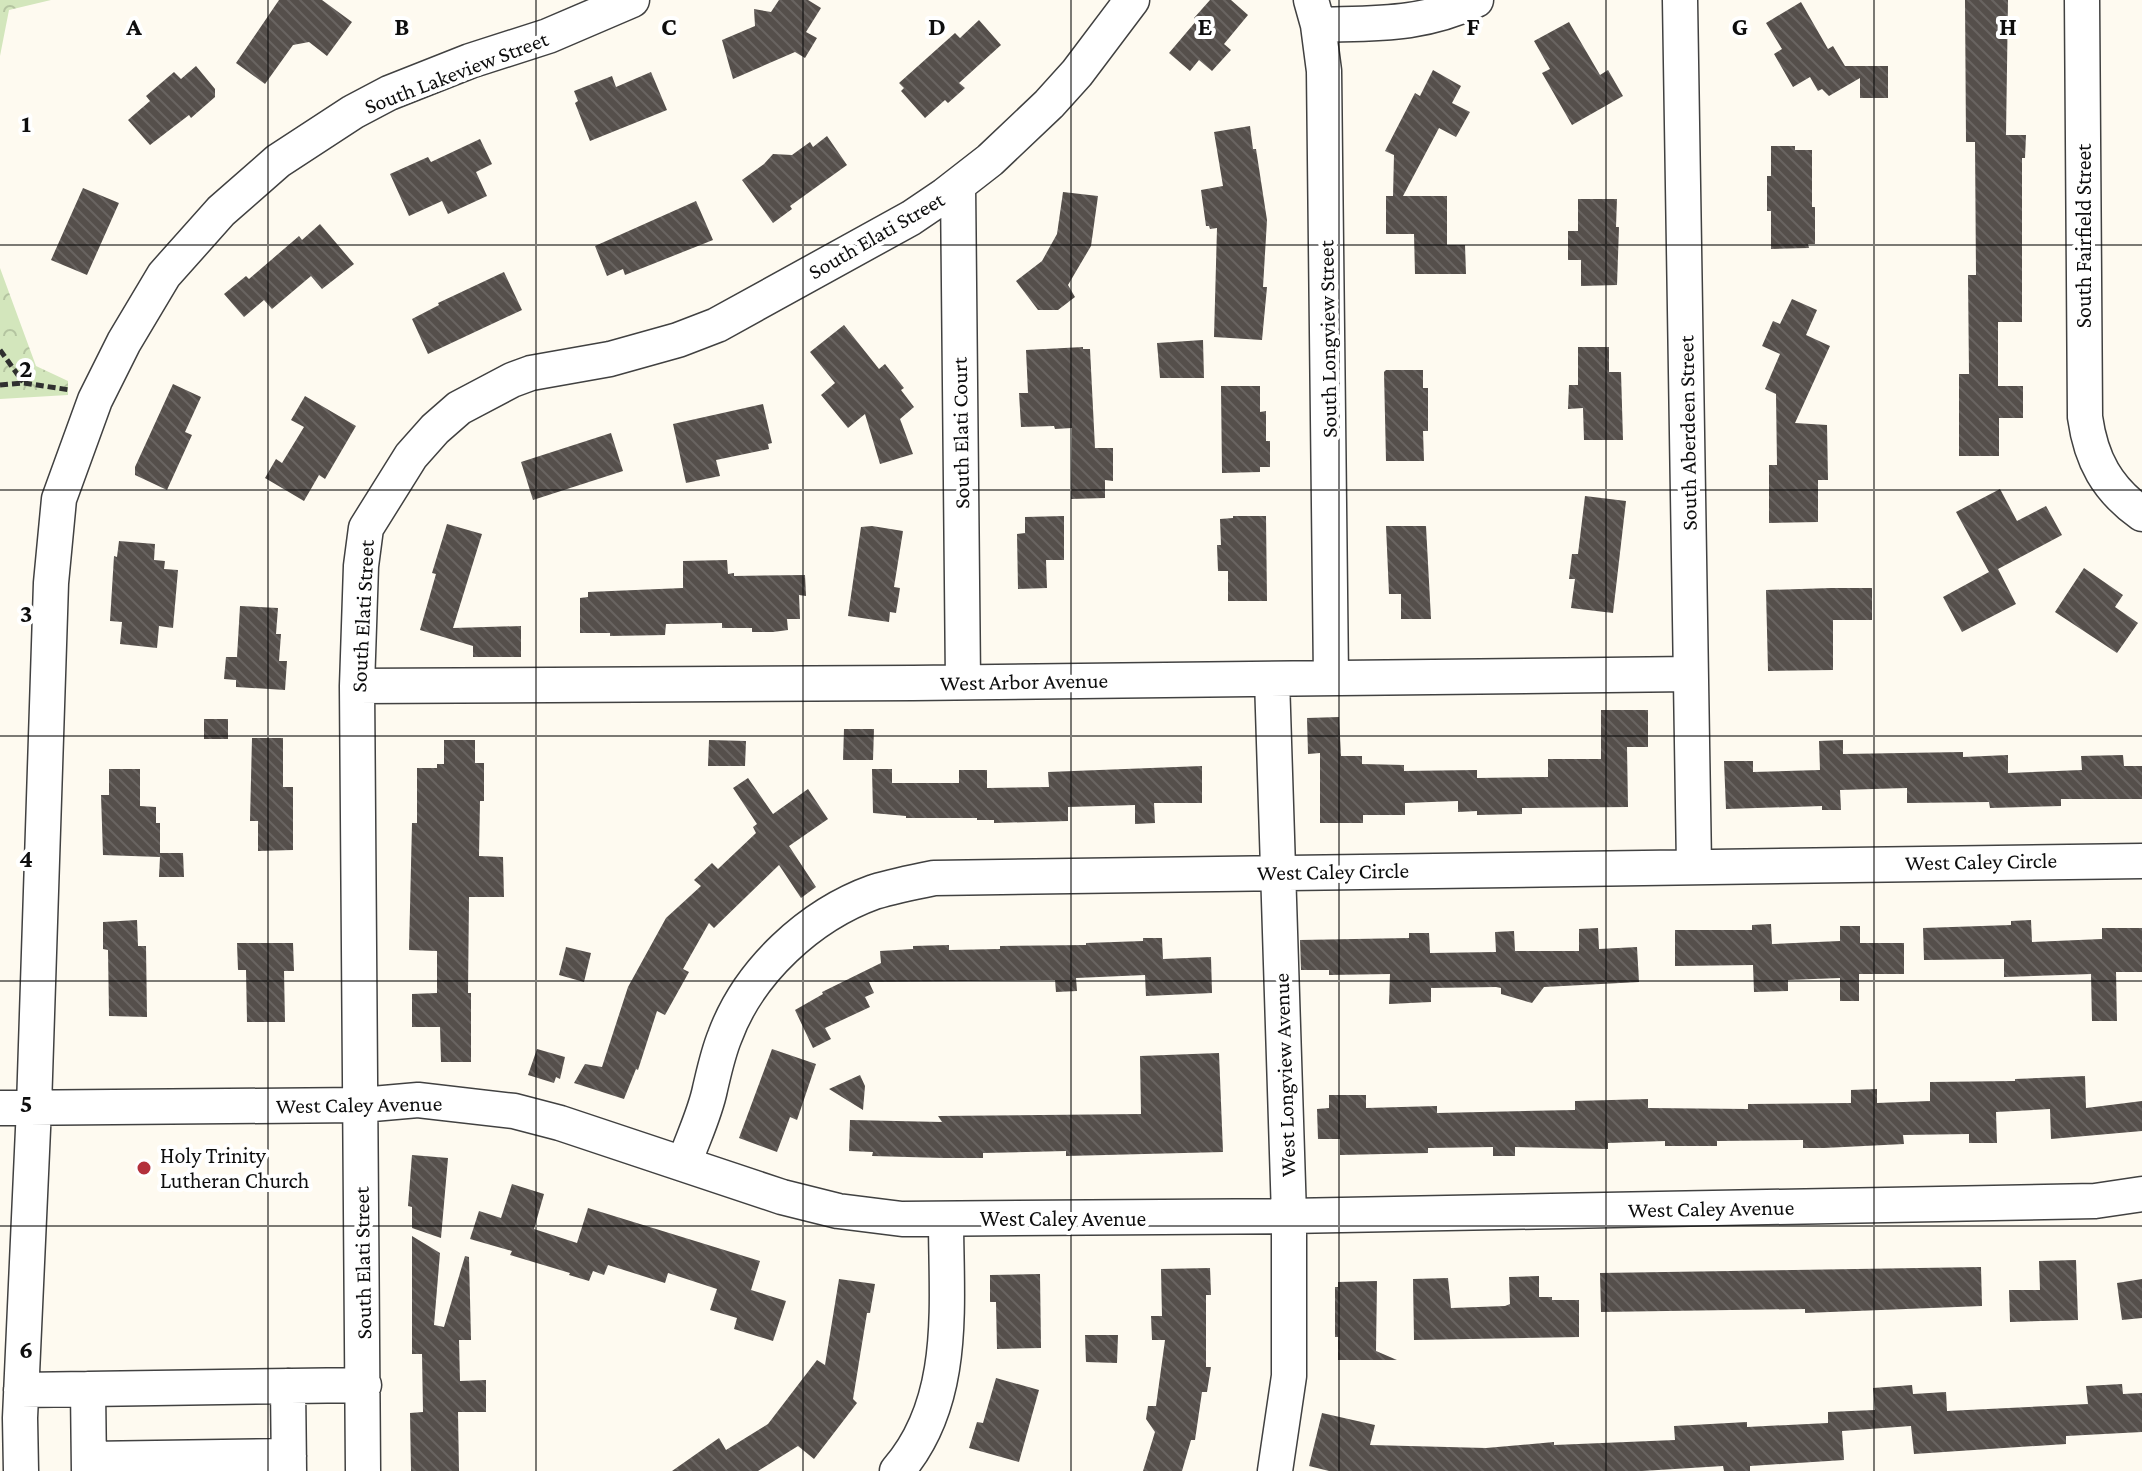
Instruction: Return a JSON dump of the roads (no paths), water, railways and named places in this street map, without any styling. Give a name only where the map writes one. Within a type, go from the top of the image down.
[{"type":"street","name":"South Lakeview Street","points":[[21,1471],[21,1390],[34,1107],[51,583],[59,499],[95,400],[124,342],[164,275],[221,211],[278,161],[353,112],[389,93],[470,61],[548,36],[632,0]]},
{"type":"street","name":"South Elati Street","points":[[363,1471],[357,686],[361,566],[366,528],[411,456],[459,408],[487,391],[531,373],[610,359],[678,340],[717,325],[911,218],[990,160],[1049,104],[1085,63],[1132,0]]},
{"type":"street","points":[[1314,12],[1409,22],[1439,16],[1476,0]]},
{"type":"street","name":"South Aberdeen Street","points":[[1680,0],[1694,866]]},
{"type":"street","name":"South Fairfield Street","points":[[2082,0],[2087,436],[2099,470],[2124,501],[2142,514]]},
{"type":"street","name":"South Longview Street","points":[[1314,12],[1324,71],[1331,678]]},
{"type":"street","name":"South Elati Court","points":[[958,185],[963,681]]},
{"type":"street","name":"West Arbor Avenue","points":[[357,686],[1690,674]]},
{"type":"street","name":"West Longview Avenue","points":[[1272,679],[1289,1216],[1289,1376],[1275,1471]]},
{"type":"street","name":"West Caley Circle","points":[[684,1164],[710,1090],[725,1034],[759,976],[776,956],[821,919],[845,906],[873,893],[934,878],[2142,861]]},
{"type":"street","name":"West Caley Avenue","points":[[0,1108],[361,1105],[418,1100],[514,1111],[560,1123],[782,1197],[838,1211],[902,1219],[1289,1216],[2095,1201],[2142,1194]]},
{"type":"street","points":[[897,1471],[928,1423],[940,1384],[945,1352],[946,1219]]},
{"type":"street","points":[[21,1390],[364,1385]]},
{"type":"street","points":[[88,1389],[89,1465],[289,1463],[288,1386]]},
{"type":"place","name":"Holy Trinity Lutheran Church","points":[[144,1168]]}]
